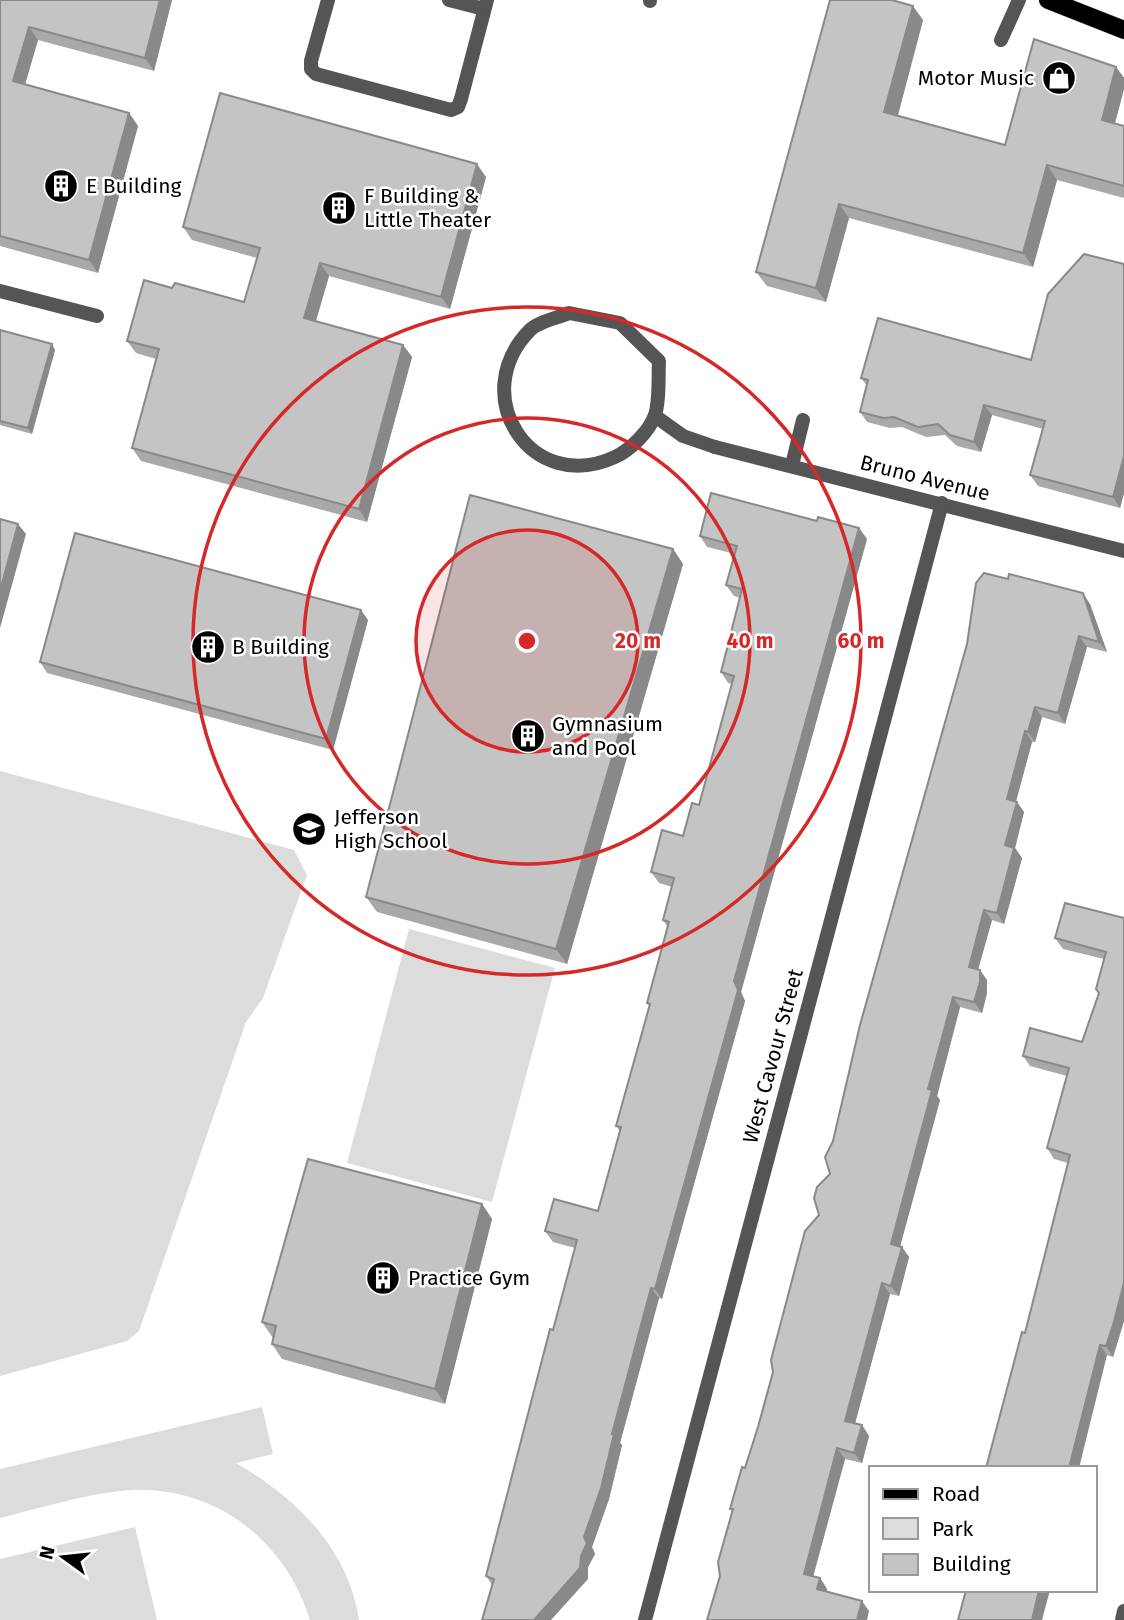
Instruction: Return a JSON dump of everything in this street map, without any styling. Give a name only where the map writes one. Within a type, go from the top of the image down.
[{"type":"main road","points":[[1048,0],[1124,30]]},
{"type":"street","points":[[328,0],[311,61],[316,74],[451,110],[458,107],[461,99],[486,5],[449,0]]},
{"type":"street","points":[[1001,40],[1019,0]]},
{"type":"street","points":[[0,291],[97,316]]},
{"type":"street","points":[[569,313],[620,323],[659,361],[654,415],[629,450],[617,456],[593,467],[552,463],[519,440],[503,402],[507,362],[531,329],[569,313]]},
{"type":"street","name":"Bruno Avenue","points":[[654,415],[683,436],[715,447],[1124,551]]},
{"type":"street","points":[[792,466],[803,420]]},
{"type":"street","name":"West Cavour Street","points":[[645,1620],[942,503]]},
{"type":"street","points":[[1122,1620],[1124,1611]]},
{"type":"green space","points":[[0,771],[294,850],[307,875],[263,998],[246,1022],[139,1331],[127,1341],[0,1376]]},
{"type":"green space","points":[[409,929],[555,968],[492,1202],[347,1163]]},
{"type":"green space","points":[[262,1407],[273,1454],[236,1463],[279,1492],[316,1528],[344,1570],[359,1620],[310,1620],[299,1591],[265,1543],[218,1508],[191,1497],[161,1491],[130,1490],[81,1498],[0,1518],[0,1469]]},
{"type":"green space","points":[[135,1527],[157,1620],[0,1620],[0,1559]]},
{"type":"building","name":"E Building","points":[[0,0],[160,0],[145,58],[29,27],[13,81],[129,113],[89,260],[0,236]]},
{"type":"building","points":[[830,0],[892,0],[913,6],[884,112],[1005,145],[1034,39],[1116,67],[1102,120],[1124,126],[1124,186],[1047,165],[1023,253],[839,204],[816,288],[756,272]]},
{"type":"building","points":[[220,93],[477,164],[441,297],[320,263],[304,318],[403,345],[359,509],[132,448],[159,349],[127,341],[144,280],[172,288],[175,283],[244,302],[260,248],[183,227]]},
{"type":"building","points":[[1084,254],[1124,264],[1124,456],[1113,497],[1030,475],[1045,421],[984,405],[974,442],[950,435],[938,424],[918,427],[894,417],[883,418],[860,412],[868,380],[861,378],[878,318],[1031,360],[1048,294]]},
{"type":"building","points":[[0,330],[52,344],[28,428],[0,421]]},
{"type":"building","points":[[711,493],[817,521],[818,517],[859,528],[734,981],[738,990],[655,1289],[651,1288],[612,1434],[601,1488],[584,1537],[587,1543],[581,1556],[580,1568],[534,1620],[482,1620],[494,1579],[486,1576],[550,1329],[553,1330],[577,1240],[545,1231],[554,1199],[598,1211],[621,1127],[616,1126],[650,1004],[647,1003],[669,922],[663,920],[674,878],[651,872],[662,830],[683,836],[692,803],[699,805],[734,676],[721,672],[742,589],[726,585],[737,546],[700,536]]},
{"type":"building","name":"Gymnasium and Pool","points":[[470,495],[673,549],[556,949],[366,897]]},
{"type":"building","points":[[0,519],[18,524],[0,591]]},
{"type":"building","name":"B Building","points":[[75,533],[361,610],[326,739],[40,662]]},
{"type":"building","points":[[984,573],[1008,579],[1009,574],[1083,593],[1099,642],[1079,636],[1058,713],[1035,707],[1028,732],[1025,731],[1007,799],[1017,802],[1005,845],[1014,848],[997,913],[984,910],[969,967],[980,970],[980,982],[974,1002],[953,997],[928,1089],[932,1090],[891,1244],[902,1247],[891,1286],[882,1283],[845,1421],[862,1425],[854,1453],[837,1448],[804,1574],[820,1578],[817,1589],[862,1601],[857,1620],[707,1620],[720,1576],[718,1562],[733,1509],[730,1509],[742,1467],[745,1468],[758,1427],[773,1372],[771,1360],[805,1231],[819,1215],[814,1198],[817,1187],[830,1174],[825,1157],[833,1141],[860,1025],[967,644],[976,583]]},
{"type":"building","points":[[1065,903],[1124,918],[1124,1283],[1106,1346],[1100,1345],[1070,1466],[987,1466],[1022,1332],[1025,1333],[1070,1155],[1047,1148],[1069,1068],[1023,1056],[1030,1028],[1082,1042],[1099,993],[1096,989],[1106,952],[1055,938]]},
{"type":"building","name":"Practice Gym","points":[[308,1159],[482,1204],[435,1389],[272,1344],[276,1326],[262,1322]]},
{"type":"building","points":[[965,1592],[1039,1592],[1032,1620],[958,1620]]},
{"type":"place","name":"Motor Music","points":[[1059,78]]},
{"type":"place","name":"E Building","points":[[61,186]]},
{"type":"place","name":"F Building & Little Theater","points":[[339,208]]},
{"type":"place","name":"B Building","points":[[208,647]]},
{"type":"place","name":"Gymnasium and Pool","points":[[528,736]]},
{"type":"place","name":"Jefferson High School","points":[[309,829]]},
{"type":"place","name":"Practice Gym","points":[[383,1278]]}]
